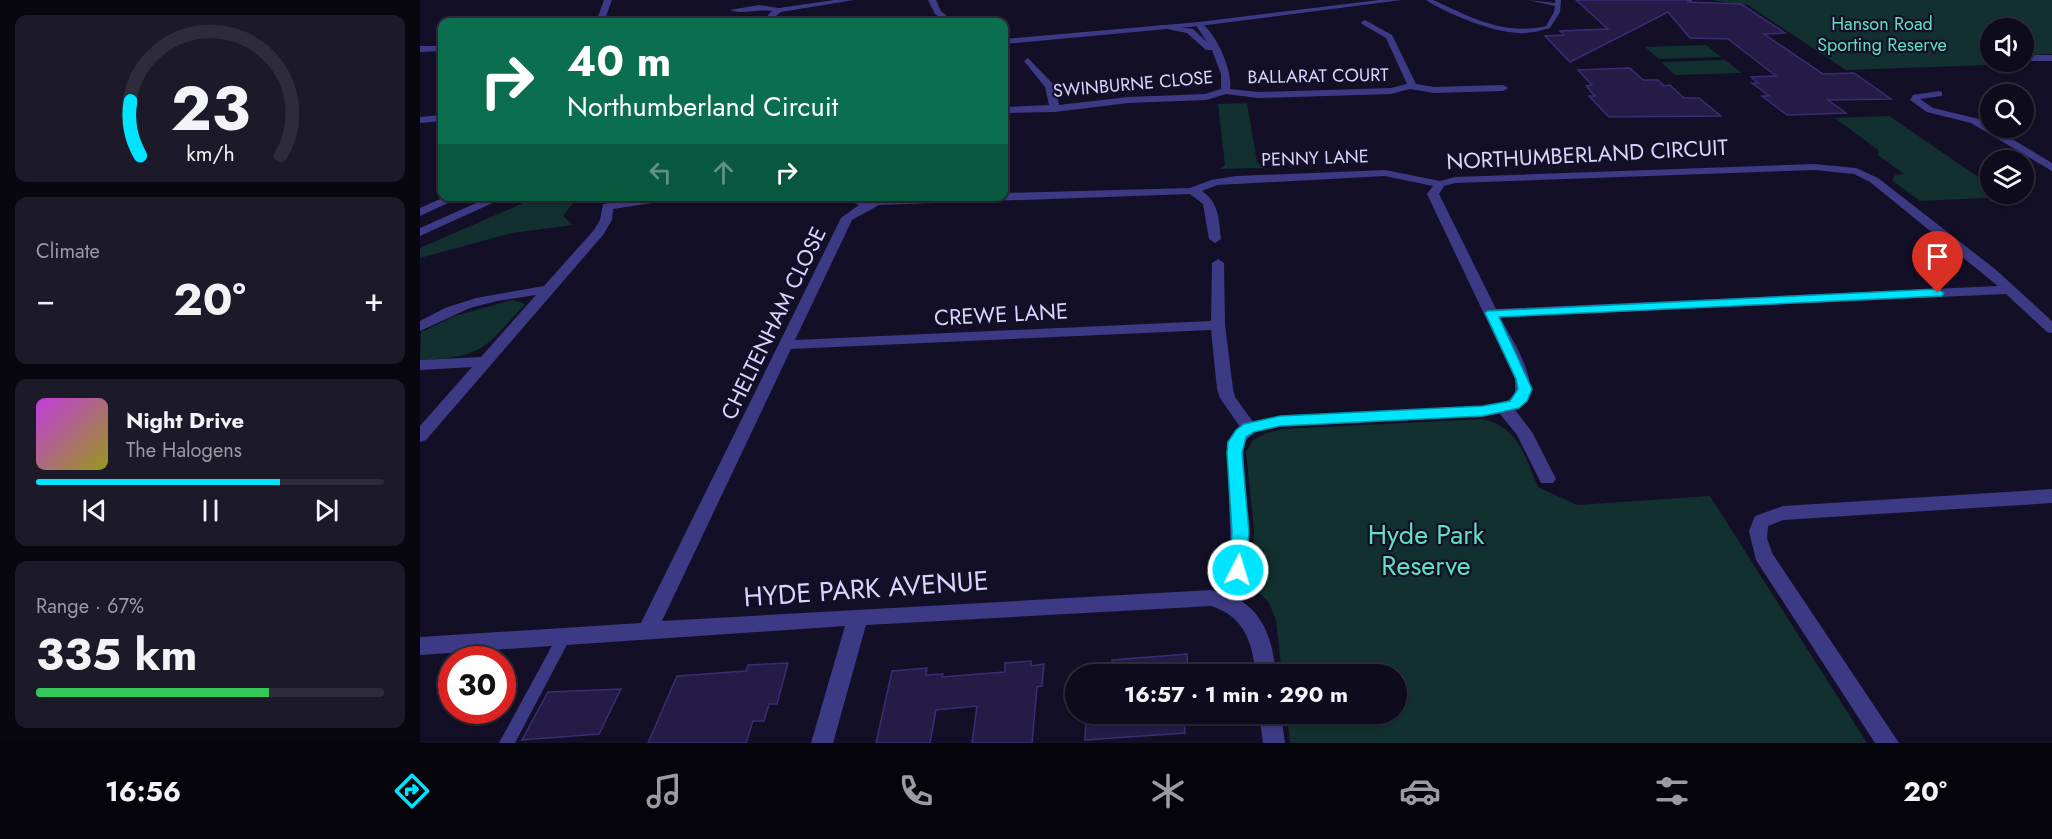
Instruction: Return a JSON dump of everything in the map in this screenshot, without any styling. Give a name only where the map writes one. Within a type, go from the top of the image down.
[{"type":"street","points":[[601,18],[608,0]]},
{"type":"street","points":[[734,10],[759,8],[779,10],[850,0]]},
{"type":"street","points":[[933,0],[938,12],[945,18]]},
{"type":"street","points":[[1259,7],[1324,0]]},
{"type":"street","points":[[1008,42],[1199,24],[1398,0]]},
{"type":"street","points":[[772,18],[779,10]]},
{"type":"street","points":[[937,18],[938,12]]},
{"type":"street","points":[[1008,34],[1169,17],[1199,24]]},
{"type":"street","name":"BALLARAT COURT","points":[[1365,22],[1389,38],[1412,83],[1410,86]]},
{"type":"street","name":"SWINBURNE CLOSE","points":[[1008,110],[1055,109],[1128,100],[1206,97],[1225,91],[1226,76],[1210,38],[1199,24]]},
{"type":"street","name":"SWINBURNE CLOSE","points":[[1161,27],[1190,31],[1216,53]]},
{"type":"street","points":[[420,49],[438,49]]},
{"type":"street","points":[[2034,58],[2052,58]]},
{"type":"street","points":[[1028,61],[1050,86],[1055,109]]},
{"type":"street","name":"BALLARAT COURT","points":[[1225,91],[1258,95],[1391,91],[1410,86],[1434,90],[1503,88]]},
{"type":"street","points":[[1939,94],[1921,95],[1915,100],[1930,110],[1975,121],[2052,168]]},
{"type":"street","points":[[420,120],[438,118]]},
{"type":"street","name":"NORTHUMBERLAND CIRCUIT","points":[[1504,408],[1522,398],[1525,389],[1523,379],[1435,200],[1433,191],[1440,184],[1455,180],[1843,168],[1856,171],[1874,180],[1990,272],[2052,329]]},
{"type":"street","name":"PENNY LANE","points":[[1192,191],[1215,182],[1236,179],[1385,173],[1440,184]]},
{"type":"street","points":[[1008,198],[1192,191],[1202,195],[1211,205],[1215,239]]},
{"type":"street","points":[[420,212],[446,201]]},
{"type":"street","points":[[420,232],[491,201]]},
{"type":"street","points":[[420,436],[599,232],[606,220],[607,206],[644,201]]},
{"type":"street","points":[[859,201],[867,204],[881,201]]},
{"type":"street","name":"CHELTENHAM CLOSE","points":[[647,632],[848,218],[867,204]]},
{"type":"street","points":[[1218,263],[1218,326],[1225,389],[1231,404],[1249,428]]},
{"type":"street","points":[[420,327],[459,307],[483,299],[547,290]]},
{"type":"street","points":[[1491,313],[2008,290]]},
{"type":"street","name":"CREWE LANE","points":[[786,345],[1218,326]]},
{"type":"street","points":[[420,365],[485,362]]},
{"type":"street","points":[[1265,664],[1263,651],[1251,620],[1240,609],[1225,601],[1240,557],[1235,442],[1249,428],[1280,421],[1504,408],[1524,432],[1547,479]]},
{"type":"street","points":[[1888,743],[1763,555],[1756,537],[1760,521],[1767,515],[1783,513],[2052,496]]},
{"type":"street","name":"HYDE PARK AVENUE","points":[[420,646],[1192,598],[1225,601]]},
{"type":"street","points":[[822,743],[858,617]]},
{"type":"street","points":[[1271,724],[1274,743]]},
{"type":"lane","points":[[1429,0],[1486,26],[1524,32],[1548,27],[1557,12],[1558,2],[1531,0]]},
{"type":"lane","points":[[507,743],[564,637]]},
{"type":"green space","name":"Hanson Road Sporting Reserve","points":[[1711,0],[2052,0],[2052,54],[2034,55],[2034,18],[1980,18],[1980,65],[1846,70],[1748,5]]},
{"type":"green space","points":[[1706,45],[1721,57],[1659,59],[1645,47]]},
{"type":"green space","points":[[1725,60],[1742,73],[1675,75],[1661,62]]},
{"type":"green space","points":[[1247,103],[1257,162],[1265,168],[1220,169],[1225,165],[1218,104]]},
{"type":"green space","points":[[1889,116],[1980,178],[1980,198],[1920,201],[1892,180],[1895,175],[1904,174],[1878,155],[1878,150],[1835,118]]},
{"type":"green space","points":[[528,201],[578,201],[572,204],[563,216],[573,225],[512,233],[420,258],[420,248]]},
{"type":"green space","points":[[512,300],[525,304],[491,341],[481,348],[458,356],[420,360],[421,332],[455,316]]},
{"type":"green space","name":"Hyde Park Reserve","points":[[1483,419],[1495,423],[1513,436],[1524,454],[1538,487],[1577,505],[1710,496],[1867,743],[1290,743],[1288,724],[1407,724],[1407,664],[1281,664],[1276,620],[1269,603],[1257,590],[1251,577],[1254,529],[1246,452],[1253,440],[1283,429]]},
{"type":"building","points":[[1576,0],[1692,0],[1687,2],[1741,4],[1785,33],[1764,34],[1823,74],[1854,73],[1891,99],[1828,100],[1846,113],[1787,115],[1762,96],[1769,96],[1752,83],[1758,83],[1751,77],[1776,76],[1728,39],[1690,38],[1668,12],[1570,62],[1545,36],[1564,35],[1560,31],[1608,29]]},
{"type":"building","points":[[1630,68],[1643,80],[1658,80],[1664,86],[1670,85],[1684,98],[1699,98],[1721,116],[1609,117],[1589,96],[1595,96],[1586,86],[1592,85],[1578,70]]},
{"type":"building","points":[[1187,654],[1187,664],[1112,664],[1112,660]]},
{"type":"building","points":[[1031,661],[1031,666],[1044,664],[1042,686],[1037,687],[1032,743],[972,743],[977,706],[936,710],[930,743],[876,743],[892,671],[927,668],[926,675],[943,674],[942,677],[1005,672],[1005,663]]},
{"type":"building","points":[[788,663],[777,704],[769,704],[764,721],[753,721],[746,743],[648,743],[677,676],[746,671],[748,665]]},
{"type":"building","points":[[621,689],[599,734],[522,740],[548,692]]},
{"type":"building","points":[[1086,724],[1185,724],[1185,733],[1085,740]]},
{"type":"route","points":[[1238,570],[1240,532],[1234,453],[1235,442],[1241,434],[1249,428],[1280,421],[1483,411],[1514,405],[1522,398],[1525,389],[1523,379],[1491,313],[1938,293]]}]
